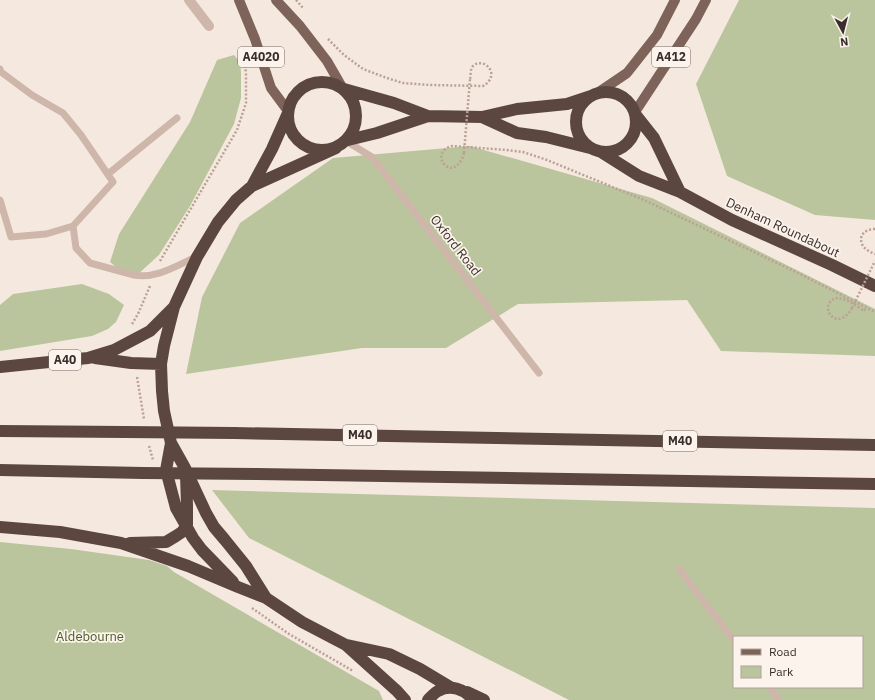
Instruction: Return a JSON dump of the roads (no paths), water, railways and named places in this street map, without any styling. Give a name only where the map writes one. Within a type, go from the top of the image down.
[{"type":"highway","points":[[325,82],[335,84],[343,88],[352,98],[356,108],[357,119],[354,130],[343,143],[324,151],[312,150],[301,144],[293,135],[288,124],[288,112],[292,100],[298,92],[306,86],[325,82]]},
{"type":"highway","name":"Denham Roundabout","points":[[343,88],[394,103],[428,116]]},
{"type":"highway","points":[[635,113],[636,124],[634,134],[621,148],[611,152],[596,150],[581,138],[576,126],[577,113],[584,101],[594,95],[606,92],[615,93],[624,97],[654,138],[680,192]]},
{"type":"highway","name":"Denham Roundabout","points":[[266,598],[246,566],[214,527],[206,513],[185,468],[171,443],[164,411],[161,364],[174,307],[198,257],[218,222],[236,200],[252,186],[343,143],[428,116],[482,117],[517,109],[567,104],[594,95]]},
{"type":"highway","name":"Denham Roundabout","points":[[252,186],[272,148],[288,112]]},
{"type":"highway","name":"Denham Roundabout","points":[[482,117],[517,133],[546,137],[596,150],[639,176],[680,192],[732,220],[875,286]]},
{"type":"highway","name":"A40","points":[[0,366],[88,358],[114,350],[150,331],[174,307]]},
{"type":"highway","points":[[88,358],[130,363],[161,364]]},
{"type":"highway","name":"M40","points":[[0,431],[234,433],[875,445]]},
{"type":"highway","name":"Denham Roundabout","points":[[171,443],[166,470],[176,508],[193,538],[202,550],[238,587],[266,598],[302,622],[346,645],[405,700]]},
{"type":"highway","points":[[121,543],[166,542],[182,532],[186,525],[187,505],[185,468]]},
{"type":"highway","points":[[0,470],[875,484]]},
{"type":"highway","points":[[0,527],[60,532],[121,543],[188,566],[238,587]]},
{"type":"highway","name":"Denham Roundabout","points":[[346,645],[389,654],[456,689],[484,700]]},
{"type":"highway","points":[[428,700],[438,691],[456,689],[470,695],[473,700]]},
{"type":"main road","name":"A4020","points":[[239,0],[255,38],[272,88],[288,112]]},
{"type":"main road","points":[[276,0],[300,26],[328,62],[343,88]]},
{"type":"main road","name":"A412","points":[[594,95],[627,73],[657,35],[675,0]]},
{"type":"main road","name":"A412","points":[[635,113],[696,19],[706,0]]},
{"type":"street","points":[[189,0],[209,26]]},
{"type":"lane","points":[[0,71],[32,95],[63,113],[81,135],[113,182],[73,226],[46,234],[11,237],[0,200]]},
{"type":"lane","points":[[108,174],[177,118]]},
{"type":"lane","name":"Oxford Road","points":[[343,143],[372,157],[539,373]]},
{"type":"lane","points":[[73,226],[76,248],[90,263],[134,276],[154,275],[198,257]]},
{"type":"lane","points":[[679,569],[733,640]]},
{"type":"lane","points":[[770,688],[779,700]]},
{"type":"park label","name":"Aldebourne","points":[[90,636]]}]
